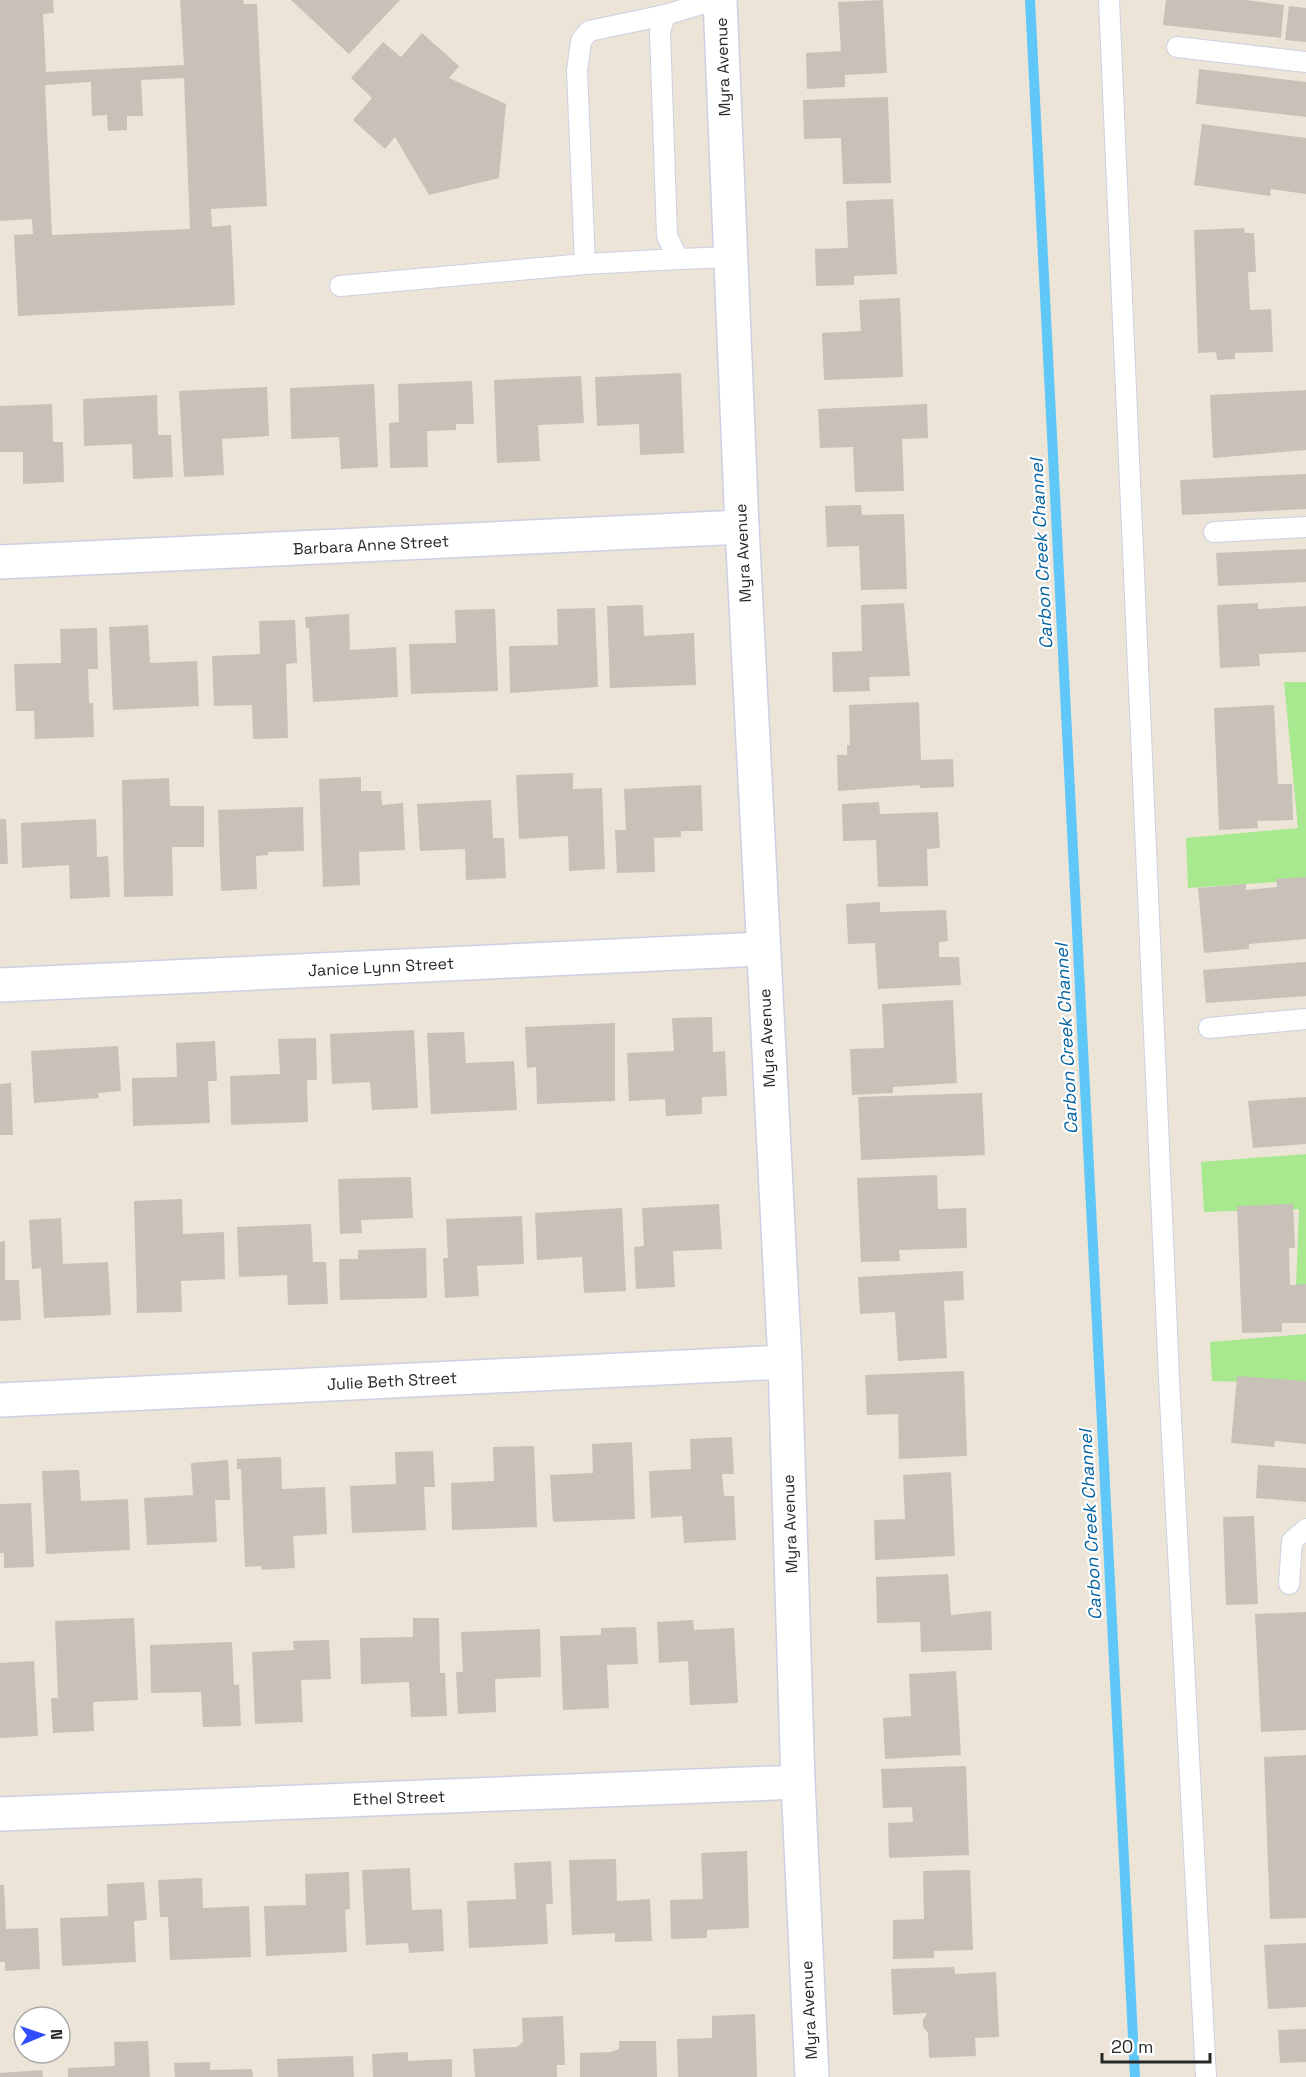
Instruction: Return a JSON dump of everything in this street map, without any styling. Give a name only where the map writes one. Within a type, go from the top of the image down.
[{"type":"street","name":"Myra Avenue","points":[[720,0],[742,527],[784,1362],[798,1782],[812,2077]]},
{"type":"street","name":"Barbara Anne Street","points":[[0,562],[742,527]]},
{"type":"street","name":"Janice Lynn Street","points":[[0,985],[762,949]]},
{"type":"street","name":"Julie Beth Street","points":[[0,1400],[784,1362]]},
{"type":"street","name":"Ethel Street","points":[[0,1814],[798,1782]]},
{"type":"lane","points":[[585,264],[577,70],[581,41],[589,31],[665,15],[716,0]]},
{"type":"lane","points":[[1109,0],[1170,1400],[1206,2077]]},
{"type":"lane","points":[[665,15],[660,32],[667,236],[678,259]]},
{"type":"lane","points":[[1177,46],[1306,62]]},
{"type":"lane","points":[[340,285],[585,264],[731,257]]},
{"type":"lane","points":[[1214,532],[1306,527]]},
{"type":"lane","points":[[1209,1028],[1306,1019]]},
{"type":"lane","points":[[1289,1584],[1292,1541],[1306,1529]]},
{"type":"green space","points":[[1284,682],[1306,682],[1306,880],[1188,888],[1186,838],[1298,828]]},
{"type":"green space","points":[[1306,1154],[1306,1287],[1296,1289],[1299,1209],[1204,1212],[1201,1162]]},
{"type":"green space","points":[[1306,1334],[1306,1384],[1212,1381],[1210,1342]]},
{"type":"building","points":[[0,0],[53,0],[54,13],[43,14],[46,72],[184,65],[180,0],[243,0],[244,4],[257,4],[267,206],[211,209],[212,227],[231,225],[235,305],[18,316],[14,235],[33,234],[32,219],[0,221]],"holes":[[[184,78],[190,229],[52,235],[45,85],[91,82],[92,116],[107,115],[108,131],[127,130],[127,116],[143,116],[141,80]]]},
{"type":"building","points":[[291,0],[400,0],[349,54]]},
{"type":"building","points":[[883,0],[887,73],[845,75],[845,87],[807,89],[806,53],[841,51],[838,2]]},
{"type":"building","points":[[1166,0],[1245,0],[1284,5],[1281,38],[1163,25]]},
{"type":"building","points":[[1289,6],[1306,8],[1306,42],[1285,40]]},
{"type":"building","points":[[422,33],[459,66],[449,78],[506,104],[499,178],[429,195],[395,137],[385,149],[353,120],[372,98],[351,78],[383,42],[401,57]]},
{"type":"building","points":[[1199,69],[1306,82],[1306,117],[1196,104]]},
{"type":"building","points":[[888,97],[891,183],[843,184],[841,138],[804,139],[803,100]]},
{"type":"building","points":[[1202,124],[1306,138],[1306,194],[1271,189],[1270,196],[1194,185]]},
{"type":"building","points":[[893,199],[897,274],[854,276],[854,285],[816,286],[815,249],[848,248],[846,201]]},
{"type":"building","points":[[1244,228],[1245,233],[1254,233],[1256,272],[1248,272],[1250,310],[1271,309],[1273,352],[1235,353],[1235,359],[1217,360],[1216,352],[1198,353],[1194,230]]},
{"type":"building","points":[[900,298],[903,377],[824,380],[822,333],[861,331],[859,300]]},
{"type":"building","points":[[681,373],[684,453],[640,455],[639,424],[597,426],[595,377]]},
{"type":"building","points":[[581,376],[584,423],[538,425],[540,461],[497,463],[494,380]]},
{"type":"building","points":[[472,381],[474,424],[456,424],[456,430],[427,431],[428,467],[390,468],[389,423],[399,422],[398,384]]},
{"type":"building","points":[[374,384],[378,467],[341,469],[339,437],[291,439],[290,388]]},
{"type":"building","points":[[267,387],[269,436],[222,439],[224,475],[184,477],[179,391]]},
{"type":"building","points":[[1306,390],[1306,450],[1213,458],[1210,395]]},
{"type":"building","points":[[157,395],[158,435],[171,435],[173,477],[133,479],[132,444],[84,446],[83,399]]},
{"type":"building","points":[[52,404],[53,442],[63,442],[64,482],[23,484],[23,452],[0,452],[0,406]]},
{"type":"building","points":[[927,404],[928,438],[902,439],[904,491],[855,492],[853,447],[820,448],[818,409]]},
{"type":"building","points":[[1306,474],[1306,509],[1182,515],[1180,480]]},
{"type":"building","points":[[861,505],[862,515],[904,514],[907,589],[861,590],[859,546],[827,547],[825,506]]},
{"type":"building","points":[[1306,549],[1306,582],[1218,586],[1216,553]]},
{"type":"building","points":[[904,603],[910,676],[869,677],[870,691],[833,692],[832,652],[862,651],[861,605]]},
{"type":"building","points":[[1258,603],[1258,609],[1306,606],[1306,652],[1259,654],[1260,666],[1220,668],[1217,605]]},
{"type":"building","points":[[643,605],[644,636],[694,633],[696,685],[610,688],[607,606]]},
{"type":"building","points":[[595,608],[598,687],[510,693],[509,646],[558,645],[557,609]]},
{"type":"building","points":[[495,609],[498,691],[411,694],[409,644],[456,643],[455,610]]},
{"type":"building","points":[[349,614],[350,650],[396,647],[398,697],[313,702],[309,628],[306,628],[305,617]]},
{"type":"building","points":[[295,620],[297,663],[286,664],[288,738],[253,739],[252,705],[214,706],[212,656],[260,654],[259,621]]},
{"type":"building","points":[[148,625],[150,663],[197,661],[199,706],[113,710],[109,627]]},
{"type":"building","points":[[97,628],[98,669],[88,669],[89,703],[93,703],[94,737],[35,739],[34,711],[16,711],[14,664],[61,663],[60,629]]},
{"type":"building","points":[[919,702],[921,760],[953,759],[954,787],[920,788],[920,785],[838,791],[837,755],[847,755],[847,745],[850,745],[849,705]]},
{"type":"building","points":[[1274,705],[1278,784],[1292,784],[1293,820],[1257,821],[1258,828],[1219,830],[1214,708]]},
{"type":"building","points":[[573,773],[573,789],[602,788],[605,869],[569,871],[568,836],[519,839],[516,775]]},
{"type":"building","points":[[361,777],[361,791],[381,791],[382,805],[403,803],[405,850],[359,852],[360,885],[323,887],[319,779]]},
{"type":"building","points":[[169,778],[170,806],[204,806],[204,847],[172,847],[173,896],[124,897],[122,780]]},
{"type":"building","points":[[701,785],[703,831],[681,831],[681,837],[654,838],[655,872],[617,873],[615,830],[626,830],[624,789]]},
{"type":"building","points":[[491,800],[493,838],[504,838],[506,878],[466,880],[465,849],[420,851],[417,804]]},
{"type":"building","points":[[879,802],[880,814],[938,812],[940,848],[927,849],[928,886],[878,887],[876,840],[843,841],[842,804]]},
{"type":"building","points":[[303,807],[304,851],[268,852],[268,855],[256,856],[257,889],[221,891],[218,810]]},
{"type":"building","points":[[0,819],[6,819],[8,864],[0,864]]},
{"type":"building","points":[[96,819],[97,857],[108,856],[110,897],[70,899],[69,865],[22,868],[21,823]]},
{"type":"building","points":[[1306,877],[1306,939],[1249,944],[1249,949],[1204,953],[1198,888],[1246,884],[1246,890],[1277,887],[1276,879]]},
{"type":"building","points":[[880,902],[880,912],[946,910],[948,941],[939,942],[939,957],[959,957],[961,985],[878,989],[875,943],[848,944],[846,904]]},
{"type":"building","points":[[1306,962],[1306,996],[1206,1003],[1203,970]]},
{"type":"building","points":[[953,1000],[957,1083],[893,1087],[893,1093],[852,1095],[850,1049],[884,1048],[882,1004]]},
{"type":"building","points":[[712,1017],[713,1052],[725,1051],[727,1096],[702,1097],[702,1114],[666,1116],[665,1099],[629,1101],[627,1053],[674,1051],[672,1018]]},
{"type":"building","points":[[615,1023],[615,1101],[537,1104],[536,1067],[527,1068],[525,1027]]},
{"type":"building","points":[[414,1030],[418,1108],[372,1110],[370,1082],[332,1084],[330,1034]]},
{"type":"building","points":[[464,1032],[466,1063],[514,1061],[517,1110],[431,1114],[427,1033]]},
{"type":"building","points":[[316,1038],[317,1080],[307,1080],[308,1122],[231,1125],[230,1076],[280,1074],[278,1039]]},
{"type":"building","points":[[215,1041],[217,1081],[208,1081],[210,1123],[133,1126],[132,1078],[177,1077],[176,1043]]},
{"type":"building","points":[[118,1046],[121,1091],[98,1093],[99,1098],[34,1103],[31,1051]]},
{"type":"building","points":[[11,1083],[13,1135],[0,1135],[0,1084]]},
{"type":"building","points":[[982,1093],[985,1155],[861,1160],[858,1097]]},
{"type":"building","points":[[1306,1097],[1306,1144],[1253,1148],[1248,1101]]},
{"type":"building","points":[[937,1175],[938,1209],[966,1208],[967,1248],[899,1250],[900,1261],[861,1262],[857,1178]]},
{"type":"building","points":[[411,1177],[413,1218],[361,1220],[362,1233],[340,1234],[338,1179]]},
{"type":"building","points":[[182,1199],[183,1234],[224,1232],[225,1279],[181,1281],[182,1312],[137,1313],[134,1201]]},
{"type":"building","points":[[719,1204],[722,1249],[673,1251],[675,1287],[636,1289],[634,1247],[644,1246],[642,1208]]},
{"type":"building","points":[[1293,1204],[1295,1248],[1289,1248],[1290,1285],[1306,1284],[1306,1323],[1282,1323],[1282,1332],[1242,1333],[1237,1206]]},
{"type":"building","points":[[622,1208],[626,1291],[584,1293],[582,1257],[537,1260],[535,1213]]},
{"type":"building","points":[[522,1216],[524,1264],[477,1266],[479,1296],[445,1298],[443,1258],[448,1258],[446,1219]]},
{"type":"building","points":[[61,1218],[63,1264],[108,1262],[111,1315],[44,1318],[41,1268],[32,1269],[29,1220]]},
{"type":"building","points":[[311,1224],[313,1262],[326,1262],[328,1304],[288,1305],[287,1275],[239,1277],[237,1227]]},
{"type":"building","points":[[5,1241],[5,1280],[19,1280],[21,1320],[0,1321],[0,1242]]},
{"type":"building","points":[[426,1248],[427,1298],[340,1300],[339,1259],[358,1259],[358,1250]]},
{"type":"building","points":[[963,1271],[964,1300],[944,1301],[947,1358],[898,1361],[895,1312],[860,1314],[858,1277]]},
{"type":"building","points":[[964,1371],[967,1456],[899,1459],[898,1414],[867,1415],[865,1375]]},
{"type":"building","points":[[1237,1376],[1306,1381],[1306,1444],[1275,1441],[1274,1447],[1231,1443]]},
{"type":"building","points":[[732,1437],[734,1474],[722,1474],[724,1496],[734,1496],[736,1540],[684,1543],[682,1516],[651,1518],[649,1471],[691,1469],[690,1439]]},
{"type":"building","points":[[632,1442],[635,1519],[553,1522],[550,1475],[593,1473],[592,1444]]},
{"type":"building","points":[[534,1446],[537,1527],[452,1530],[451,1483],[494,1481],[493,1447]]},
{"type":"building","points":[[433,1451],[435,1487],[424,1487],[426,1530],[352,1533],[350,1486],[396,1484],[395,1452]]},
{"type":"building","points":[[281,1457],[282,1489],[325,1487],[327,1534],[293,1536],[295,1568],[262,1570],[261,1566],[245,1567],[241,1469],[237,1469],[237,1459]]},
{"type":"building","points":[[228,1460],[230,1500],[215,1500],[217,1542],[147,1545],[144,1498],[193,1495],[191,1463]]},
{"type":"building","points":[[1258,1465],[1306,1468],[1306,1502],[1256,1498]]},
{"type":"building","points":[[79,1470],[81,1501],[128,1499],[130,1550],[46,1554],[42,1471]]},
{"type":"building","points":[[951,1472],[955,1556],[875,1560],[874,1520],[905,1519],[903,1475]]},
{"type":"building","points":[[31,1503],[34,1567],[4,1568],[4,1553],[0,1553],[0,1504]]},
{"type":"building","points":[[1254,1516],[1258,1604],[1226,1605],[1223,1517]]},
{"type":"building","points":[[948,1574],[951,1615],[991,1611],[992,1650],[921,1652],[920,1622],[877,1623],[876,1577]]},
{"type":"building","points":[[1306,1612],[1306,1730],[1261,1732],[1255,1614]]},
{"type":"building","points":[[134,1618],[138,1700],[93,1702],[94,1731],[53,1733],[51,1698],[58,1698],[55,1621]]},
{"type":"building","points":[[413,1618],[439,1618],[440,1673],[445,1673],[447,1716],[411,1717],[409,1682],[361,1684],[360,1638],[413,1637]]},
{"type":"building","points":[[693,1620],[694,1630],[734,1628],[738,1703],[690,1705],[688,1661],[659,1663],[657,1622]]},
{"type":"building","points":[[636,1627],[638,1664],[607,1665],[609,1708],[563,1710],[560,1636],[601,1635],[601,1628]]},
{"type":"building","points":[[540,1629],[541,1677],[495,1679],[496,1712],[458,1714],[456,1672],[463,1672],[461,1632]]},
{"type":"building","points":[[329,1640],[331,1679],[301,1680],[303,1722],[255,1724],[252,1652],[294,1650],[293,1641]]},
{"type":"building","points":[[232,1642],[234,1685],[239,1684],[241,1726],[203,1727],[201,1692],[151,1693],[150,1645]]},
{"type":"building","points":[[34,1661],[38,1736],[0,1738],[0,1663]]},
{"type":"building","points":[[956,1671],[961,1755],[885,1759],[883,1718],[911,1716],[909,1674]]},
{"type":"building","points":[[1306,1755],[1306,1918],[1270,1919],[1264,1757]]},
{"type":"building","points":[[966,1766],[969,1855],[889,1858],[888,1823],[913,1822],[912,1807],[883,1808],[881,1769]]},
{"type":"building","points":[[747,1851],[749,1928],[707,1930],[707,1938],[671,1939],[670,1900],[703,1899],[701,1853]]},
{"type":"building","points":[[616,1859],[617,1901],[650,1899],[652,1941],[615,1942],[615,1933],[572,1935],[569,1860]]},
{"type":"building","points":[[551,1861],[553,1904],[546,1904],[548,1944],[469,1948],[467,1901],[516,1899],[514,1863]]},
{"type":"building","points":[[410,1868],[412,1910],[442,1909],[444,1951],[409,1953],[408,1943],[366,1945],[362,1870]]},
{"type":"building","points":[[970,1870],[973,1950],[934,1951],[934,1958],[893,1959],[893,1920],[924,1919],[923,1871]]},
{"type":"building","points":[[349,1872],[350,1909],[345,1910],[347,1952],[266,1956],[264,1906],[306,1905],[305,1874]]},
{"type":"building","points":[[202,1878],[203,1908],[249,1906],[251,1957],[170,1960],[168,1917],[160,1917],[158,1880]]},
{"type":"building","points":[[144,1882],[147,1920],[134,1921],[136,1962],[62,1966],[60,1918],[108,1916],[107,1884]]},
{"type":"building","points":[[0,1885],[4,1885],[6,1929],[38,1928],[40,1969],[5,1971],[5,1962],[0,1962]]},
{"type":"building","points":[[1306,1943],[1306,2007],[1268,2009],[1264,1945]]},
{"type":"building","points":[[954,1967],[955,1974],[996,1972],[999,2037],[975,2038],[976,2056],[929,2058],[928,2033],[923,2027],[923,2020],[927,2013],[893,2015],[891,1969]]},
{"type":"building","points":[[755,2014],[757,2077],[678,2077],[677,2039],[712,2038],[712,2016]]},
{"type":"building","points":[[563,2016],[565,2065],[557,2065],[557,2077],[475,2077],[473,2049],[517,2047],[523,2042],[522,2018]]},
{"type":"building","points":[[1306,2029],[1306,2062],[1280,2063],[1278,2030]]},
{"type":"building","points":[[148,2041],[150,2077],[68,2077],[68,2068],[115,2066],[114,2042]]},
{"type":"building","points":[[619,2041],[656,2041],[657,2077],[580,2077],[580,2053],[611,2052],[619,2049]]},
{"type":"building","points":[[408,2052],[408,2061],[452,2059],[452,2077],[373,2077],[372,2054]]},
{"type":"building","points":[[353,2056],[354,2077],[278,2077],[277,2059]]},
{"type":"building","points":[[210,2062],[210,2070],[252,2069],[253,2077],[175,2077],[174,2063]]},
{"type":"building","points":[[42,2070],[43,2077],[0,2077],[0,2073]]},
{"type":"waterway","name":"Carbon Creek Channel","points":[[1030,0],[1135,2077]]}]
